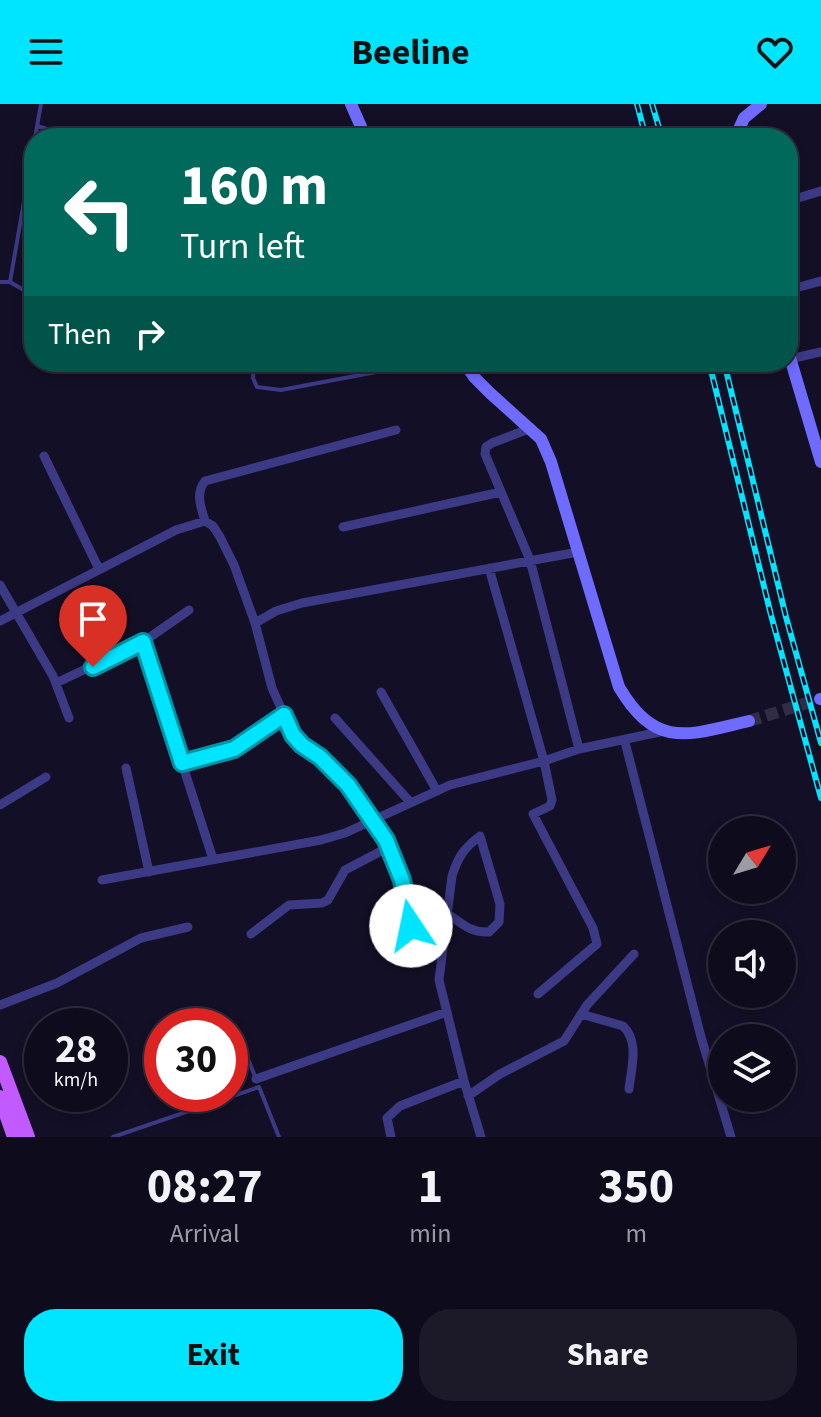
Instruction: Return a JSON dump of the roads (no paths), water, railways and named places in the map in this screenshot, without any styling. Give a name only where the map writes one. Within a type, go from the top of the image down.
[{"type":"main road","points":[[0,1062],[14,1137]]},
{"type":"main road","points":[[0,1097],[8,1113],[28,1137]]},
{"type":"street","points":[[351,104],[362,128]]},
{"type":"street","points":[[740,104],[744,118]]},
{"type":"street","points":[[740,128],[744,118],[761,104]]},
{"type":"street","points":[[798,198],[821,191]]},
{"type":"street","points":[[798,287],[821,281]]},
{"type":"street","points":[[798,354],[821,352]]},
{"type":"street","points":[[471,372],[541,439],[551,462],[619,687],[630,706],[664,731],[688,735],[749,721]]},
{"type":"street","points":[[795,372],[816,430],[821,462]]},
{"type":"street","points":[[531,428],[486,447],[486,461],[530,560],[579,749]]},
{"type":"street","points":[[396,430],[205,481],[200,488],[199,500],[205,521],[213,526],[220,537],[255,623],[272,688],[293,735],[342,779],[389,847],[402,880],[411,926],[416,935],[422,939],[446,932]]},
{"type":"street","points":[[44,456],[99,569]]},
{"type":"street","points":[[343,527],[501,492]]},
{"type":"street","points":[[0,621],[176,530],[205,521]]},
{"type":"street","points":[[255,623],[276,611],[302,603],[578,552]]},
{"type":"street","points":[[489,568],[544,761],[552,800],[550,806],[533,814],[593,928],[597,944],[538,994]]},
{"type":"street","points":[[0,585],[56,683],[69,718]]},
{"type":"street","points":[[56,683],[143,642],[189,610]]},
{"type":"street","points":[[143,642],[213,859]]},
{"type":"street","points":[[381,692],[437,791]]},
{"type":"street","points":[[182,763],[234,749],[284,715]]},
{"type":"street","points":[[335,718],[410,802]]},
{"type":"street","points":[[102,880],[297,846],[345,833],[410,802],[475,777],[544,761],[579,749],[625,742],[664,731]]},
{"type":"street","points":[[625,742],[701,1037],[731,1137]]},
{"type":"street","points":[[126,768],[149,872]]},
{"type":"street","points":[[0,805],[46,777]]},
{"type":"street","points":[[448,914],[469,929],[479,932],[489,932],[499,922],[500,904],[480,836],[464,848],[457,860],[448,914],[439,980],[481,1137]]},
{"type":"street","points":[[251,934],[289,905],[328,900],[345,870],[389,847]]},
{"type":"street","points":[[0,1005],[57,983],[141,938],[188,927]]},
{"type":"street","points":[[468,1096],[500,1074],[564,1041],[581,1014],[634,954]]},
{"type":"street","points":[[258,1083],[447,1012]]},
{"type":"street","points":[[581,1014],[623,1026],[628,1031],[633,1045],[629,1089]]},
{"type":"street","points":[[391,1137],[387,1118],[391,1112],[464,1081]]},
{"type":"lane","points":[[41,104],[37,126],[44,128]]},
{"type":"lane","points":[[10,282],[24,202]]},
{"type":"lane","points":[[0,282],[10,282],[24,290]]},
{"type":"lane","points":[[253,372],[257,387],[281,390],[376,372]]},
{"type":"lane","points":[[248,1059],[279,1137]]},
{"type":"lane","points":[[113,1137],[258,1083]]},
{"type":"tunnel","points":[[749,721],[820,699]]},
{"type":"railway","points":[[637,104],[643,128]]},
{"type":"railway","points":[[652,104],[659,128]]},
{"type":"railway","points":[[711,372],[771,615],[821,798]]},
{"type":"railway","points":[[726,372],[786,617],[821,743]]}]
